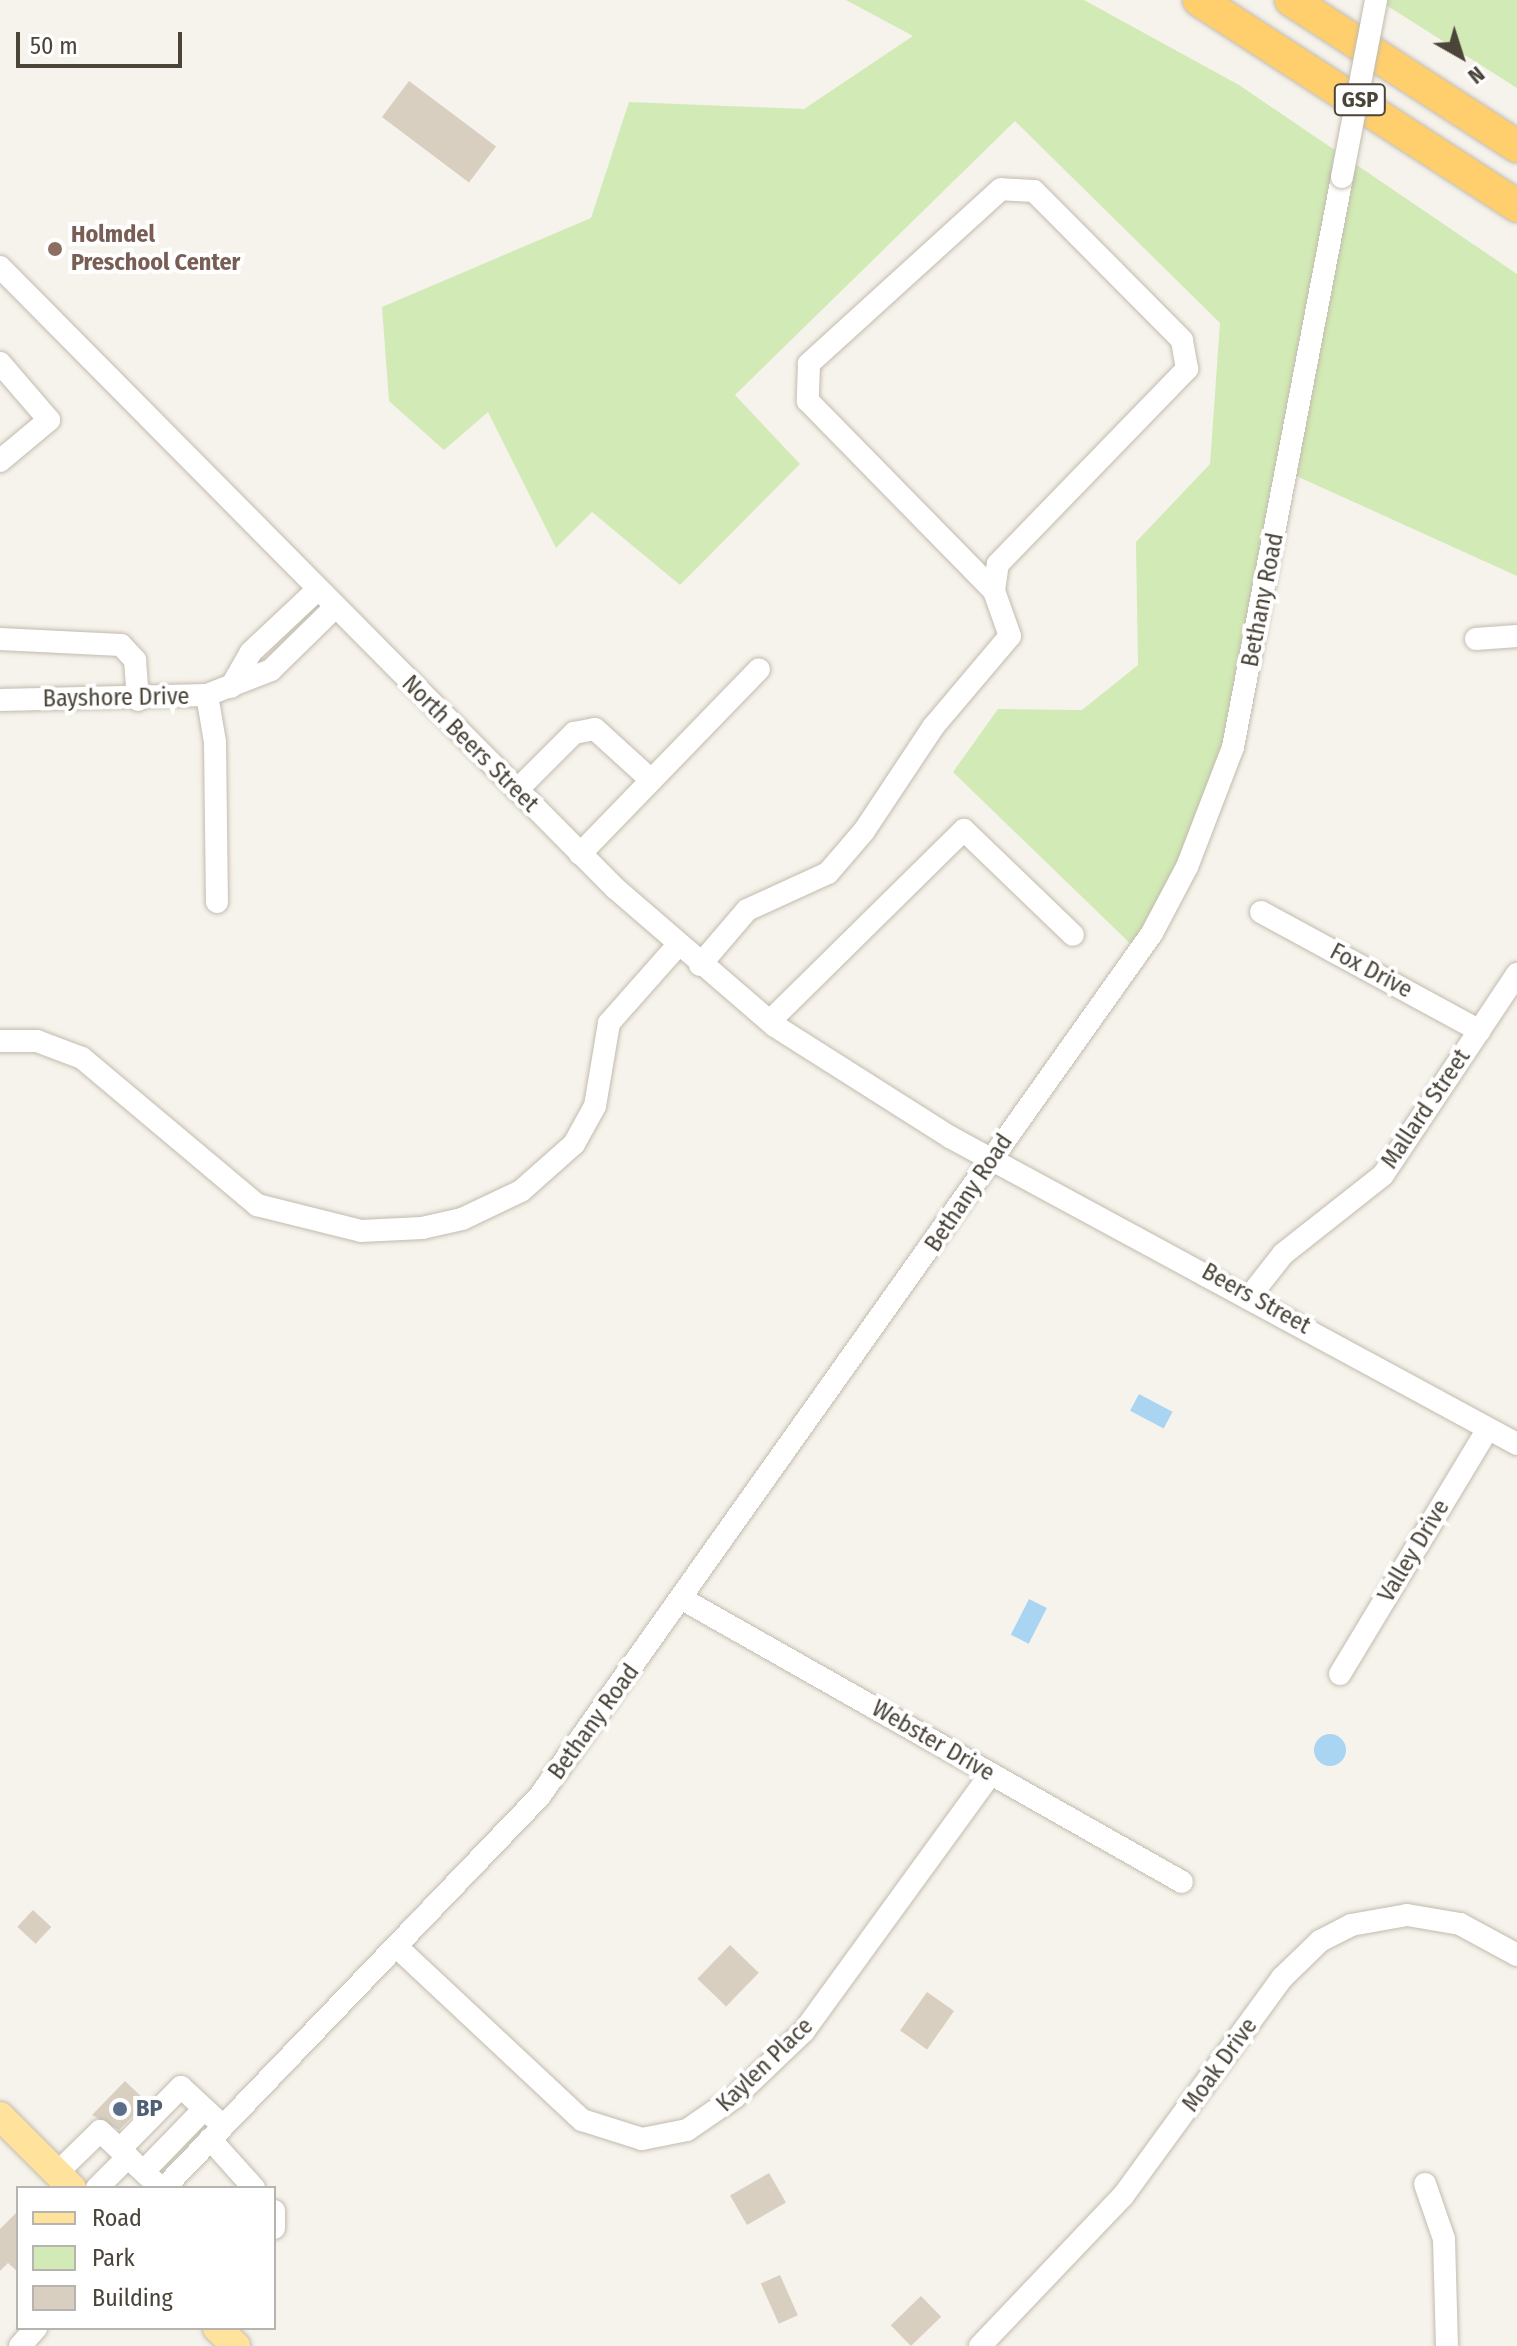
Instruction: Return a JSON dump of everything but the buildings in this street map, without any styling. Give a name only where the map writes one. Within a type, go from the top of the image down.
[{"type":"highway","name":"GSP","points":[[1199,0],[1517,206]]},
{"type":"highway","name":"GSP","points":[[1291,0],[1517,146]]},
{"type":"main road","points":[[0,2116],[64,2180]]},
{"type":"main road","points":[[219,2330],[236,2346]]},
{"type":"street","name":"Bethany Road","points":[[164,2186],[539,1797],[684,1600],[1152,933],[1218,794],[1244,703],[1376,0]]},
{"type":"street","points":[[700,965],[747,910],[828,873],[864,831],[933,727],[1010,636],[994,591],[808,401],[809,364],[1001,189],[1034,191],[1182,340],[1187,369],[998,564],[994,591]]},
{"type":"street","name":"North Beers Street","points":[[0,267],[580,854],[700,965],[770,1021],[911,1114],[994,1156]]},
{"type":"street","points":[[0,363],[49,420],[0,461]]},
{"type":"street","points":[[231,687],[251,652],[317,590]]},
{"type":"street","name":"Bayshore Drive","points":[[0,700],[138,700],[207,695],[271,670],[334,608]]},
{"type":"street","points":[[1476,639],[1517,636]]},
{"type":"street","points":[[0,639],[121,645],[135,660],[138,700]]},
{"type":"street","points":[[580,854],[759,669]]},
{"type":"street","points":[[207,695],[215,742],[217,902]]},
{"type":"street","points":[[517,790],[574,733],[595,729],[651,780]]},
{"type":"street","points":[[770,1021],[964,830],[1073,935]]},
{"type":"street","name":"Fox Drive","points":[[1261,912],[1480,1031]]},
{"type":"street","points":[[0,1041],[37,1041],[82,1058],[236,1193],[288,1217],[391,1232],[462,1219],[521,1191],[574,1144],[595,1106],[609,1023],[678,945]]},
{"type":"street","name":"Mallard Street","points":[[1250,1296],[1283,1254],[1383,1175],[1517,974]]},
{"type":"street","name":"Beers Street","points":[[994,1156],[1517,1444]]},
{"type":"street","name":"Valley Drive","points":[[1340,1674],[1488,1429]]},
{"type":"street","name":"Webster Drive","points":[[684,1600],[1182,1882]]},
{"type":"street","name":"Kaylen Place","points":[[397,1947],[582,2120],[642,2139],[687,2130],[735,2097],[804,2031],[991,1774]]},
{"type":"street","name":"Moak Drive","points":[[980,2346],[1123,2196],[1282,1978],[1320,1941],[1351,1925],[1407,1915],[1460,1924],[1517,1955]]},
{"type":"street","points":[[131,2159],[181,2087],[204,2109],[253,2186]]},
{"type":"street","points":[[99,2186],[131,2159],[204,2109]]},
{"type":"street","points":[[64,2180],[100,2131],[160,2186]]},
{"type":"street","points":[[1425,2184],[1444,2239],[1447,2346]]},
{"type":"street","points":[[20,2346],[34,2330]]},
{"type":"green space","points":[[846,0],[1084,0],[1239,85],[1517,274],[1517,576],[1292,474],[1231,773],[1141,954],[953,772],[998,709],[1082,710],[1138,665],[1136,542],[1210,464],[1220,323],[1015,121],[735,395],[800,464],[680,585],[592,512],[556,548],[488,412],[444,450],[389,401],[382,307],[591,218],[629,102],[804,109],[913,36]]},
{"type":"green space","points":[[1378,0],[1517,0],[1517,88]]},
{"type":"water","points":[[1139,1394],[1173,1412],[1164,1429],[1130,1411]]},
{"type":"water","points":[[1029,1599],[1047,1608],[1029,1644],[1011,1635]]},
{"type":"water","points":[[1330,1734],[1341,1739],[1346,1750],[1341,1761],[1330,1766],[1319,1761],[1314,1750],[1319,1739]]},
{"type":"place","name":"Holmdel Preschool Center","points":[[55,249]]},
{"type":"place","name":"BP","points":[[120,2109]]}]
